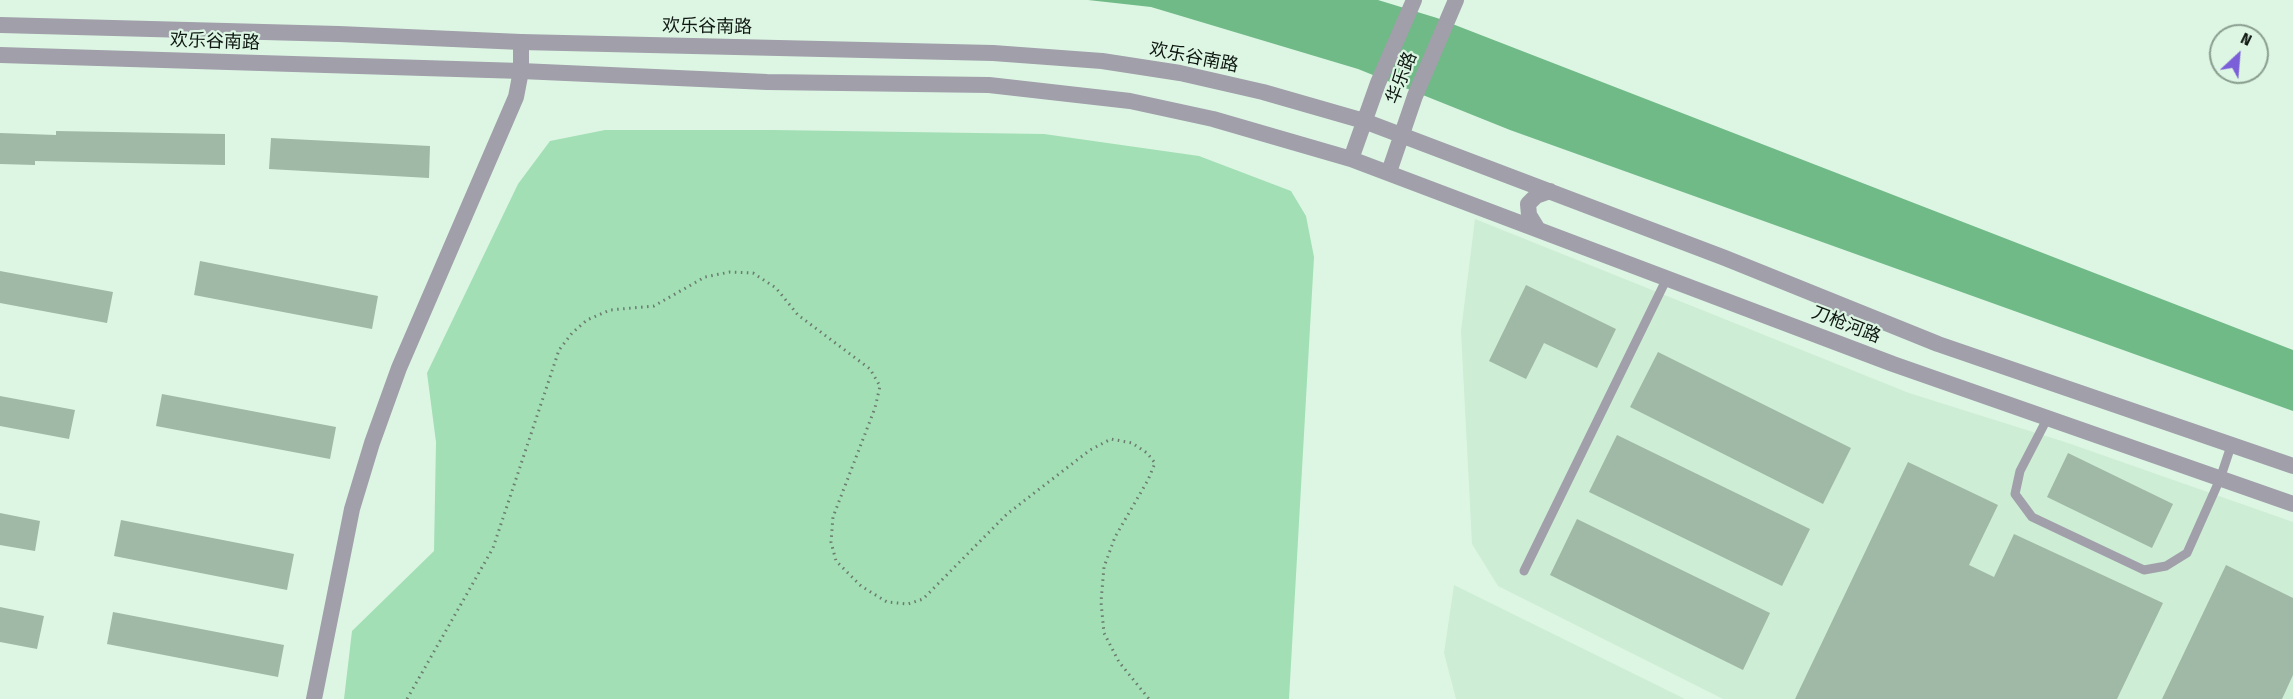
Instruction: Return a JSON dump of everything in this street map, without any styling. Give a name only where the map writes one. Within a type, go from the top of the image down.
[{"type":"street","name":"华乐路","points":[[1389,172],[1415,96],[1456,0]]},
{"type":"street","name":"华乐路","points":[[1351,159],[1378,83],[1411,7]]},
{"type":"street","name":"欢乐谷南路","points":[[0,25],[339,34],[521,42],[993,53],[1102,61],[1180,73],[1263,92],[1364,121],[1402,136]]},
{"type":"street","points":[[335,65],[353,60],[356,50],[354,43],[339,34]]},
{"type":"street","points":[[314,699],[352,509],[372,443],[399,368],[516,97],[521,71],[521,42]]},
{"type":"street","name":"欢乐谷南路","points":[[0,55],[521,71],[767,82],[989,85],[1140,103],[1213,118],[1389,172]]},
{"type":"street","name":"刀枪河路","points":[[1402,136],[1725,258],[1938,344],[2293,466]]},
{"type":"street","name":"刀枪河路","points":[[1389,172],[1893,364],[2293,504]]},
{"type":"street","points":[[1537,228],[1529,215],[1528,204],[1536,196],[1550,191]]},
{"type":"lane","points":[[1524,571],[1667,278]]},
{"type":"lane","points":[[2047,419],[2020,471],[2014,494],[2032,517],[2144,570],[2166,566],[2187,553],[2220,479],[2231,446]]},
{"type":"path","points":[[407,699],[493,548],[559,350],[572,333],[587,320],[610,310],[654,306],[705,278],[730,272],[753,273],[776,288],[798,315],[870,369],[880,386],[875,408],[833,517],[831,542],[837,561],[861,586],[888,602],[908,604],[923,599],[1007,514],[1090,450],[1111,439],[1132,443],[1147,453],[1155,463],[1148,480],[1115,537],[1104,567],[1101,602],[1104,633],[1119,662],[1149,699]]},
{"type":"shaded area","points":[[1088,0],[1378,0],[1437,18],[2293,350],[2293,411],[1510,130],[1358,69],[1151,7]]},
{"type":"shaded area","points":[[605,130],[1044,134],[1199,156],[1291,191],[1306,216],[1314,257],[1289,699],[344,699],[352,631],[434,551],[436,442],[427,373],[518,184],[550,141]]},
{"type":"shaded area","points":[[1475,219],[1909,393],[2068,443],[2293,522],[2293,699],[1723,699],[1498,586],[1472,544],[1461,331]]},
{"type":"shaded area","points":[[1454,585],[1685,699],[1456,699],[1444,653]]},
{"type":"building","points":[[56,131],[225,134],[225,165],[35,161],[35,165],[0,164],[0,133],[56,135]]},
{"type":"building","points":[[271,138],[430,146],[429,178],[269,169]]},
{"type":"building","points":[[200,261],[378,296],[372,329],[194,295]]},
{"type":"building","points":[[0,271],[113,292],[107,323],[0,303]]},
{"type":"building","points":[[1526,285],[1616,329],[1597,368],[1544,343],[1526,379],[1489,361]]},
{"type":"building","points":[[1658,352],[1851,448],[1823,504],[1630,407]]},
{"type":"building","points":[[162,394],[336,427],[330,459],[156,426]]},
{"type":"building","points":[[0,396],[75,410],[69,439],[0,426]]},
{"type":"building","points":[[1617,435],[1810,529],[1782,586],[1589,492]]},
{"type":"building","points":[[2068,453],[2173,504],[2152,548],[2047,497]]},
{"type":"building","points":[[1908,462],[1998,505],[1969,565],[1994,577],[2014,534],[2163,603],[2117,699],[1795,699]]},
{"type":"building","points":[[0,513],[40,521],[35,551],[0,545]]},
{"type":"building","points":[[1577,519],[1770,613],[1743,670],[1550,575]]},
{"type":"building","points":[[121,520],[294,554],[287,590],[114,556]]},
{"type":"building","points":[[2226,565],[2293,598],[2293,675],[2282,699],[2162,699]]},
{"type":"building","points":[[0,607],[44,616],[37,649],[0,642]]},
{"type":"building","points":[[113,612],[284,645],[278,677],[107,644]]}]
